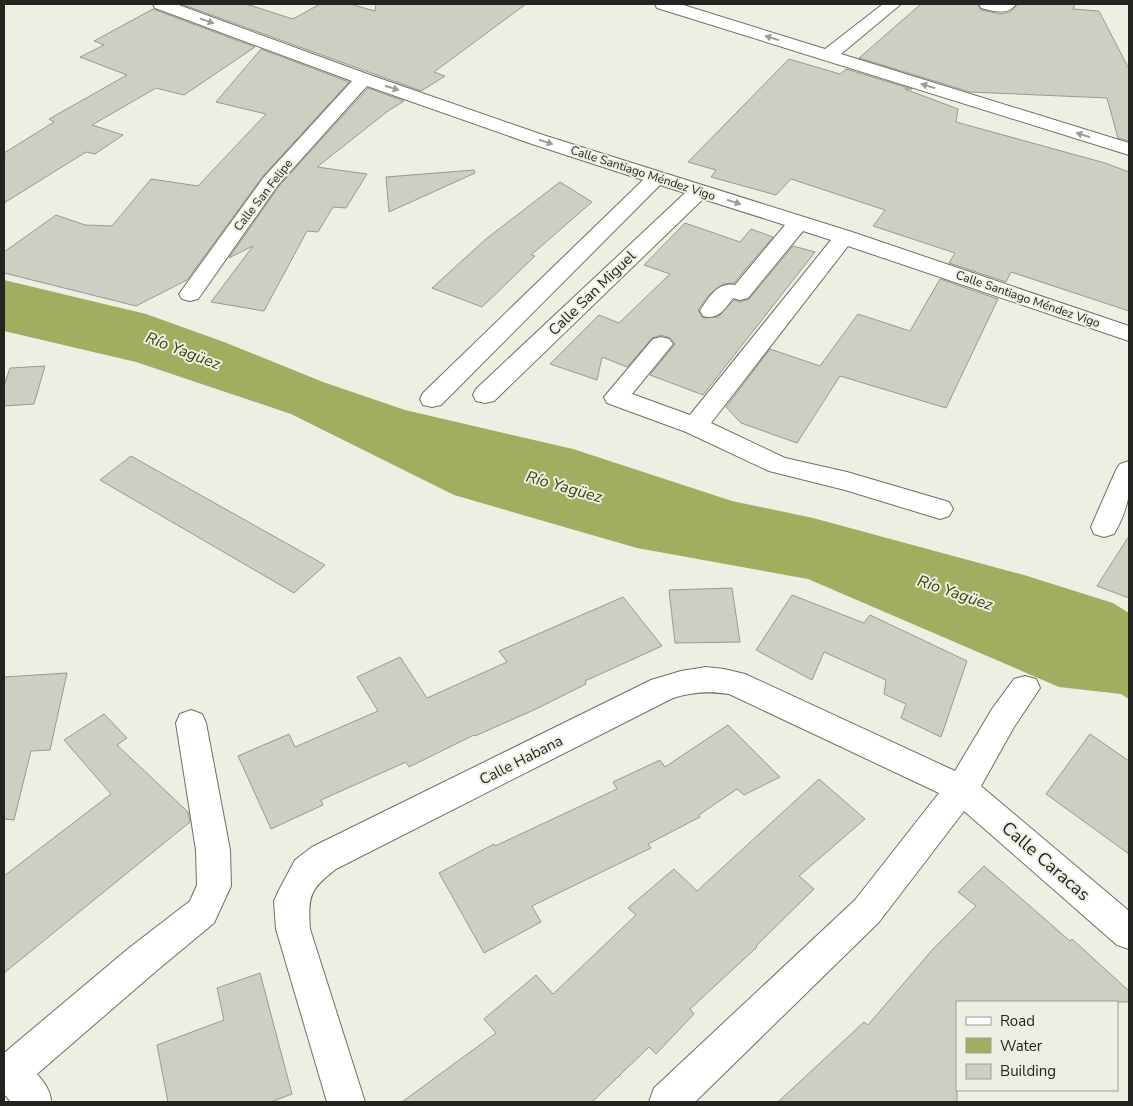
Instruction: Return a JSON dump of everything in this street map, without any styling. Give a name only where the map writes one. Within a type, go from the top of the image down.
[{"type":"street","name":"Calle Santiago Méndez Vigo","points":[[161,4],[364,79],[536,139],[844,237],[1129,334]]},
{"type":"street","points":[[663,4],[1129,149]]},
{"type":"street","points":[[828,55],[893,4]]},
{"type":"street","points":[[987,4],[999,7],[1005,7],[1008,4]]},
{"type":"street","name":"Calle San Felipe","points":[[190,294],[271,181],[364,79]]},
{"type":"street","points":[[432,399],[656,177]]},
{"type":"street","name":"Calle San Miguel","points":[[485,395],[699,191]]},
{"type":"street","points":[[711,311],[728,290],[740,293],[798,223]]},
{"type":"street","points":[[695,426],[844,237]]},
{"type":"street","points":[[661,344],[616,397],[695,426],[778,465],[847,481],[940,508]]},
{"type":"street","points":[[1104,527],[1129,470]]},
{"type":"street","name":"Calle Habana","points":[[346,1102],[293,929],[291,901],[307,871],[324,858],[662,689],[686,680],[713,678],[734,683],[962,789]]},
{"type":"street","points":[[668,1102],[867,910],[962,789],[1003,718],[1025,688]]},
{"type":"street","points":[[32,1102],[32,1097],[7,1072],[202,912],[214,886],[214,850],[191,723]]},
{"type":"street","name":"Calle Caracas","points":[[962,789],[1129,933]]},
{"type":"water","name":"Río Yagüez","points":[[4,280],[146,314],[224,342],[323,382],[405,410],[573,449],[732,501],[813,518],[1024,575],[1113,603],[1129,613],[1129,699],[1121,694],[1059,687],[808,579],[637,548],[454,495],[291,414],[136,362],[4,331]]},
{"type":"building","points":[[181,4],[246,4],[293,19],[320,4],[350,4],[375,11],[376,4],[526,4],[434,72],[445,76],[421,91]]},
{"type":"building","points":[[921,4],[977,4],[981,10],[1000,14],[1010,12],[1018,4],[1075,4],[1073,9],[1099,11],[1129,69],[1129,141],[1118,138],[1107,98],[970,92],[859,58]]},
{"type":"building","points":[[153,9],[255,47],[184,95],[156,88],[92,125],[123,135],[95,154],[86,152],[4,203],[4,153],[54,122],[49,119],[127,75],[80,57],[104,45],[94,41]]},
{"type":"building","points":[[261,49],[349,82],[263,176],[187,280],[136,306],[4,273],[4,252],[56,215],[85,225],[112,226],[151,179],[198,186],[266,114],[216,102]]},
{"type":"building","points":[[789,59],[840,74],[846,69],[912,89],[905,89],[958,109],[956,122],[1105,163],[1129,172],[1129,311],[1011,272],[1006,282],[949,263],[955,253],[873,226],[885,210],[791,179],[776,195],[711,177],[716,170],[688,162]]},
{"type":"building","points":[[368,88],[404,101],[388,111],[317,167],[367,174],[346,208],[333,207],[318,232],[307,231],[264,311],[211,302],[253,246],[229,258],[279,186]]},
{"type":"building","points":[[474,170],[475,173],[389,212],[386,177]]},
{"type":"building","points":[[560,182],[592,202],[531,255],[535,256],[482,307],[432,288],[486,239]]},
{"type":"building","points":[[685,223],[740,242],[751,229],[773,237],[734,283],[723,284],[709,295],[698,310],[703,318],[718,317],[734,300],[740,302],[749,299],[793,246],[815,252],[703,395],[650,375],[675,344],[670,338],[661,335],[652,338],[627,367],[602,357],[597,380],[550,364],[599,315],[619,323],[670,274],[644,265]]},
{"type":"building","points":[[940,279],[998,299],[946,408],[840,376],[797,443],[741,423],[726,407],[770,349],[820,366],[858,314],[910,331]]},
{"type":"building","points":[[45,366],[34,404],[4,406],[4,386],[10,368]]},
{"type":"building","points":[[131,456],[325,565],[294,593],[100,480]]},
{"type":"building","points":[[1129,536],[1129,598],[1097,586]]},
{"type":"building","points":[[732,588],[740,642],[675,643],[669,590]]},
{"type":"building","points":[[792,595],[864,623],[870,615],[967,661],[941,737],[901,718],[906,704],[884,694],[886,680],[824,652],[812,680],[756,650]]},
{"type":"building","points":[[623,597],[662,646],[585,681],[586,684],[536,709],[474,735],[409,767],[406,762],[321,800],[323,805],[271,829],[238,756],[289,734],[295,747],[378,711],[357,677],[400,657],[427,698],[507,662],[499,651]]},
{"type":"building","points":[[67,673],[50,750],[31,751],[14,820],[4,819],[4,677]]},
{"type":"building","points":[[104,714],[127,738],[117,745],[188,812],[190,822],[4,973],[4,876],[111,794],[64,740]]},
{"type":"building","points":[[728,725],[780,777],[744,795],[737,789],[699,815],[700,817],[648,844],[651,848],[532,906],[541,922],[484,953],[439,873],[494,844],[495,846],[617,789],[613,782],[660,760],[665,767]]},
{"type":"building","points":[[1090,734],[1129,761],[1129,854],[1046,794]]},
{"type":"building","points":[[819,779],[865,819],[799,876],[814,889],[757,947],[690,1009],[694,1014],[656,1054],[649,1047],[592,1102],[402,1102],[496,1033],[484,1019],[536,975],[553,994],[636,915],[628,908],[674,869],[697,891]]},
{"type":"building","points":[[984,866],[1070,941],[1072,939],[1129,991],[1129,1002],[956,1001],[957,1102],[778,1102],[864,1022],[868,1025],[933,949],[976,906],[958,892]]},
{"type":"building","points":[[260,973],[292,1094],[271,1102],[168,1102],[157,1045],[224,1020],[217,988]]}]
